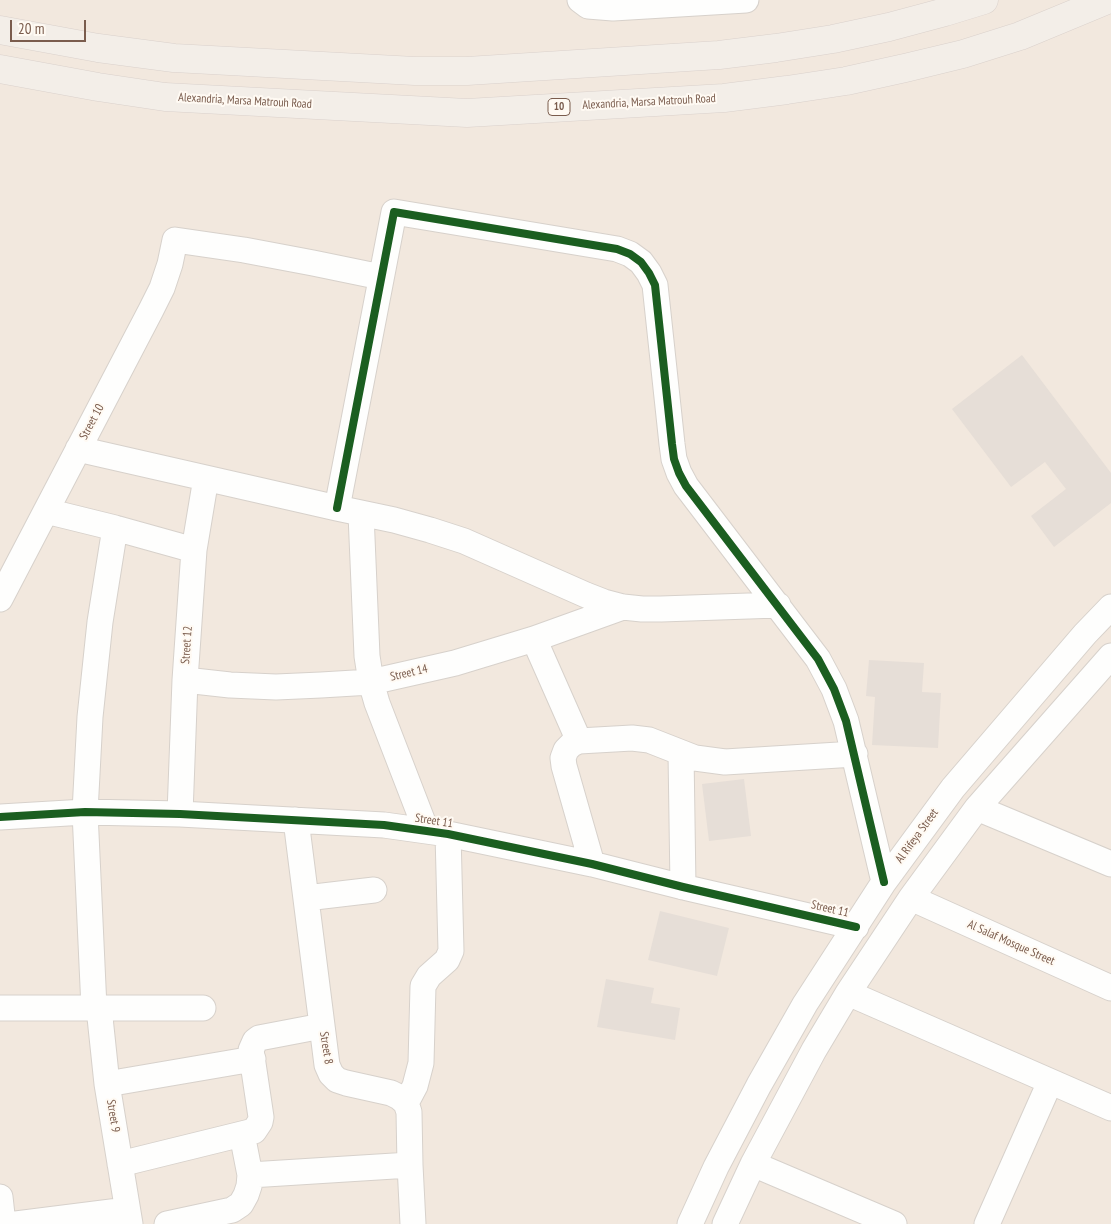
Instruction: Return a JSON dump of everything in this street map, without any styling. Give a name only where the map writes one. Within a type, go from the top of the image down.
[{"type":"main road","points":[[0,30],[98,48],[174,58],[466,71],[718,55],[776,48],[833,39],[889,27],[984,0]]},
{"type":"main road","name":"Alexandria, Marsa Matrouh Road","points":[[0,69],[165,97],[467,113],[728,98],[846,81],[963,54],[1020,36],[1107,0]]},
{"type":"street","points":[[580,0],[588,6],[613,8],[746,0]]},
{"type":"street","points":[[337,508],[394,212],[617,249],[630,254],[641,262],[649,273],[654,286],[674,459],[679,473],[686,486],[778,604],[818,659],[834,689],[846,720],[855,754],[884,882]]},
{"type":"street","name":"Street 10","points":[[0,599],[162,288],[175,240],[244,250],[381,277]]},
{"type":"street","points":[[78,449],[394,520],[464,541],[586,596],[623,607],[661,609],[778,604]]},
{"type":"street","name":"Street 12","points":[[180,814],[185,680],[194,550],[206,478]]},
{"type":"street","points":[[46,511],[194,550]]},
{"type":"street","points":[[361,514],[367,656],[371,682],[377,703],[437,832],[451,951],[447,960],[429,976],[423,986],[421,1062],[414,1086],[406,1103],[409,1112],[414,1224]]},
{"type":"street","name":"Street 9","points":[[115,528],[100,622],[90,717],[86,812],[96,1008],[128,1217]]},
{"type":"street","name":"Street 14","points":[[185,680],[230,685],[276,687],[371,682],[454,663],[534,639],[623,607]]},
{"type":"street","name":"Al Rifeya Street","points":[[690,1224],[716,1167],[759,1084],[805,1004],[884,882],[954,788],[1085,634],[1111,607]]},
{"type":"street","points":[[725,1224],[753,1164],[792,1091],[848,993],[911,898],[977,808],[1110,656],[1085,634]]},
{"type":"street","points":[[534,639],[580,741]]},
{"type":"street","points":[[592,864],[564,766],[563,758],[566,750],[572,744],[580,741],[632,738],[649,740],[695,758],[725,762],[855,754]]},
{"type":"street","points":[[681,753],[683,887]]},
{"type":"street","points":[[977,808],[1111,864]]},
{"type":"street","name":"Street 11","points":[[0,817],[86,812],[180,814],[384,825],[437,832],[592,864],[683,887],[856,926]]},
{"type":"street","name":"Street 8","points":[[296,820],[327,1065],[331,1074],[337,1080],[391,1093],[406,1103]]},
{"type":"street","points":[[306,898],[374,890]]},
{"type":"street","name":"Al Salaf Mosque Street","points":[[911,898],[1111,988]]},
{"type":"street","points":[[848,993],[1111,1108]]},
{"type":"street","points":[[0,1008],[203,1008]]},
{"type":"street","points":[[120,1164],[254,1131],[261,1117],[251,1050],[252,1045],[260,1038],[322,1026]]},
{"type":"street","points":[[107,1084],[252,1058]]},
{"type":"street","points":[[987,1224],[1050,1082]]},
{"type":"street","points":[[167,1224],[232,1210],[240,1204],[250,1186],[250,1175],[242,1134]]},
{"type":"street","points":[[753,1164],[894,1224]]},
{"type":"street","points":[[250,1175],[410,1165]]},
{"type":"street","points":[[0,1197],[3,1224]]},
{"type":"street","points":[[16,1224],[128,1217]]},
{"type":"shaded area","points":[[0,0],[1111,0],[1111,1224],[0,1224]]},
{"type":"building","points":[[1022,355],[1111,473],[1111,503],[1054,547],[1031,516],[1066,489],[1045,462],[1011,487],[952,409]]},
{"type":"building","points":[[869,660],[924,663],[922,692],[941,693],[938,748],[872,745],[875,697],[866,696]]},
{"type":"building","points":[[744,779],[751,836],[709,841],[702,784]]},
{"type":"building","points":[[660,911],[729,928],[717,976],[648,960]]},
{"type":"building","points":[[606,979],[654,988],[651,1003],[680,1008],[675,1040],[597,1027]]},
{"type":"cycle path","points":[[337,508],[394,212],[617,249],[630,254],[641,262],[655,285],[672,444],[674,459],[679,473],[686,486],[818,659],[834,689],[846,721],[884,882]]},
{"type":"cycle path","points":[[0,817],[85,812],[180,814],[384,825],[448,834],[592,864],[856,927]]}]
